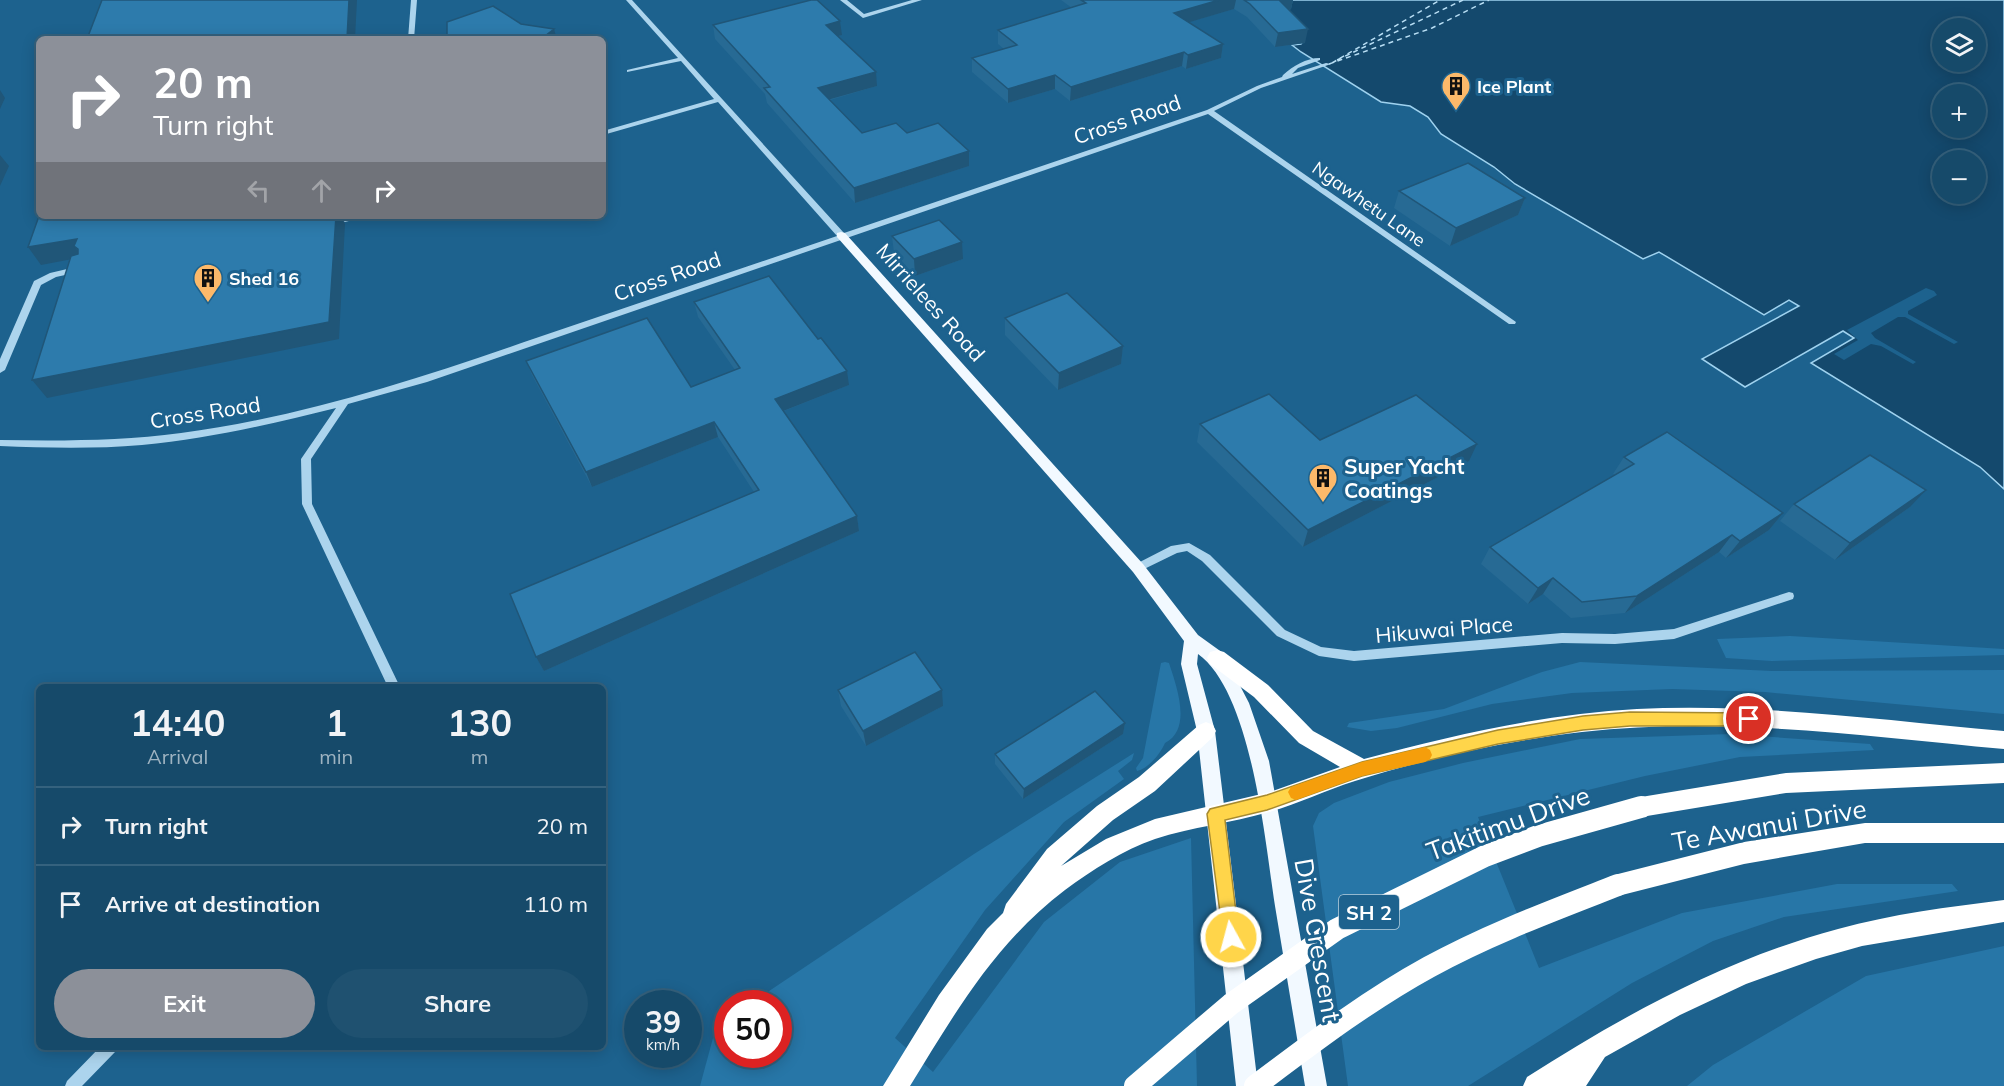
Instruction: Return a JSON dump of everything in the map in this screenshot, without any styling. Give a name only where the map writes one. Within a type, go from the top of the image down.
[{"type":"highway","points":[[1217,658],[1261,691],[1306,737],[1362,769]]},
{"type":"highway","points":[[1003,928],[1050,889],[1089,861],[1153,829],[1267,802],[1362,769],[1498,737],[1583,723],[1630,719],[1705,718],[1793,721],[2004,740]]},
{"type":"highway","points":[[896,1086],[968,974],[1055,856],[1106,813],[1147,783],[1206,731]]},
{"type":"highway","name":"Te Awanui Drive","points":[[1641,807],[1786,783],[2004,772]]},
{"type":"highway","name":"Takitimu Drive","points":[[1135,1086],[1231,1004],[1337,929],[1403,894],[1485,856],[1538,836],[1641,807]]},
{"type":"highway","name":"Te Awanui Drive","points":[[1255,1086],[1373,1001],[1441,961],[1487,938],[1618,885],[1744,853],[1865,833],[2004,833]]},
{"type":"highway","points":[[1536,1086],[1599,1045],[1690,995],[1818,946],[1905,925],[2004,911]]},
{"type":"highway","points":[[1571,1086],[1599,1045]]},
{"type":"main road","name":"Mirrielees Road","points":[[840,235],[1138,567],[1167,603],[1192,640],[1217,658],[1240,703],[1260,761],[1267,802]]},
{"type":"main road","points":[[1192,640],[1189,664],[1206,731],[1247,1086]]},
{"type":"main road","name":"Dive Crescent","points":[[1267,802],[1316,1086]]},
{"type":"street","points":[[411,36],[414,0]]},
{"type":"street","name":"Mirrielees Road","points":[[629,0],[840,235]]},
{"type":"street","points":[[843,0],[863,16],[919,0]]},
{"type":"street","points":[[629,71],[681,59]]},
{"type":"street","points":[[1281,80],[1296,67],[1318,59]]},
{"type":"street","name":"Cross Road","points":[[0,443],[102,444],[176,437],[258,423],[344,403],[424,380],[840,235],[1209,111],[1258,87],[1328,64]]},
{"type":"street","points":[[606,132],[718,100]]},
{"type":"street","name":"Ngawhetu Lane","points":[[1209,111],[1512,322]]},
{"type":"street","points":[[345,220],[350,219]]},
{"type":"street","points":[[0,370],[37,283],[53,275],[86,268]]},
{"type":"street","points":[[344,403],[306,459],[307,504],[393,684]]},
{"type":"street","name":"Hikuwai Place","points":[[1138,567],[1175,549],[1189,547],[1206,558],[1281,633],[1319,651],[1354,657],[1562,638],[1615,639],[1674,634],[1790,596]]},
{"type":"street","points":[[72,1086],[107,1050]]},
{"type":"shaded area","points":[[1277,0],[2004,0],[2004,489],[1980,467],[1811,363],[1854,338],[1843,331],[1745,387],[1702,359],[1799,306],[1789,300],[1764,315],[1659,252],[1643,259],[1515,184],[1494,167],[1441,134],[1428,117],[1410,106],[1381,102],[1292,45],[1301,44],[1303,41],[1263,17]]},
{"type":"shaded area","points":[[1790,636],[2004,649],[2004,655],[1772,661],[1726,658],[1717,639]]},
{"type":"shaded area","points":[[1580,662],[1772,671],[2004,670],[2004,714],[1765,692],[1672,689],[1572,693],[1492,704],[1397,728],[1371,731],[1347,727],[1349,723],[1444,709],[1542,672]]},
{"type":"shaded area","points":[[1161,663],[1169,663],[1178,694],[1180,717],[1178,728],[1154,760],[1137,771],[1136,768],[1143,758]]},
{"type":"shaded area","points":[[1731,734],[1870,744],[1874,750],[1740,757],[1645,776],[1478,817],[1539,968],[1682,913],[1837,884],[1952,884],[1958,891],[1784,917],[1713,941],[1632,983],[1468,1086],[1348,1086],[1313,826],[1319,813],[1334,803],[1389,782],[1463,763],[1580,739]]},
{"type":"shaded area","points":[[1134,753],[1132,760],[1118,771],[1124,779],[1064,822],[985,910],[895,1038],[933,1072],[1044,922],[1120,862],[1191,838],[1197,1086],[700,1086],[714,1034],[714,1068],[792,1068],[792,990],[770,990],[974,854]]},
{"type":"shaded area","points":[[2004,946],[2004,1086],[1687,1086],[1713,1065],[1866,976]]},
{"type":"pier","points":[[1926,288],[1937,295],[1908,311],[1908,314],[1958,342],[1954,344],[1905,317],[1898,317],[1871,333],[1875,338],[1916,362],[1913,364],[1881,346],[1871,344],[1844,360],[1834,354],[1858,340],[1847,330]]},
{"type":"building","points":[[102,0],[349,0],[347,36],[88,36]]},
{"type":"building","points":[[817,0],[840,21],[826,25],[876,72],[818,88],[862,133],[896,123],[907,133],[938,123],[969,151],[854,188],[764,88],[770,87],[713,25]]},
{"type":"building","points":[[1081,0],[1219,0],[1174,13],[1223,44],[1188,55],[1184,52],[1071,87],[1055,75],[1008,89],[972,58],[1017,45],[998,30],[1086,3]]},
{"type":"building","points":[[1244,0],[1279,0],[1308,29],[1278,33]]},
{"type":"building","points":[[493,6],[521,24],[554,29],[545,36],[447,36],[447,22]]},
{"type":"building","points":[[1468,163],[1525,198],[1456,228],[1399,191]]},
{"type":"building","name":"Shed 16","points":[[38,219],[336,219],[329,322],[32,380],[71,256],[78,254],[78,249],[74,246],[77,239],[28,247]]},
{"type":"building","points":[[939,220],[962,242],[914,259],[892,236]]},
{"type":"building","points":[[769,276],[818,339],[821,338],[847,371],[775,399],[857,516],[536,657],[510,594],[759,490],[714,422],[586,472],[526,361],[647,318],[691,387],[740,368],[694,302]]},
{"type":"building","points":[[1067,293],[1123,346],[1059,373],[1005,318]]},
{"type":"building","name":"Super Yacht Coatings","points":[[1269,394],[1320,440],[1416,395],[1477,444],[1308,530],[1200,424]]},
{"type":"building","points":[[1667,432],[1783,513],[1740,541],[1732,535],[1637,596],[1582,602],[1553,578],[1538,588],[1490,547],[1634,464],[1624,457]]},
{"type":"building","points":[[1870,455],[1926,490],[1850,543],[1794,504]]},
{"type":"building","points":[[915,652],[942,690],[863,731],[838,690]]},
{"type":"building","points":[[1095,691],[1125,723],[1024,789],[995,754]]},
{"type":"ferry route","points":[[1338,60],[1440,0]]},
{"type":"ferry route","points":[[1338,60],[1463,0]]},
{"type":"ferry route","points":[[1332,63],[1432,28],[1489,0]]},
{"type":"ferry route","points":[[1332,63],[1338,60]]},
{"type":"slow traffic","points":[[1296,792],[1362,769],[1425,755]]},
{"type":"place","name":"Ice Plant","points":[[1456,112]]},
{"type":"place","name":"Shed 16","points":[[208,304]]},
{"type":"place","name":"Super Yacht Coatings","points":[[1323,504]]},
{"type":"route","points":[[1231,937],[1216,814],[1267,802],[1362,769],[1498,737],[1583,723],[1630,719],[1749,719]]}]
